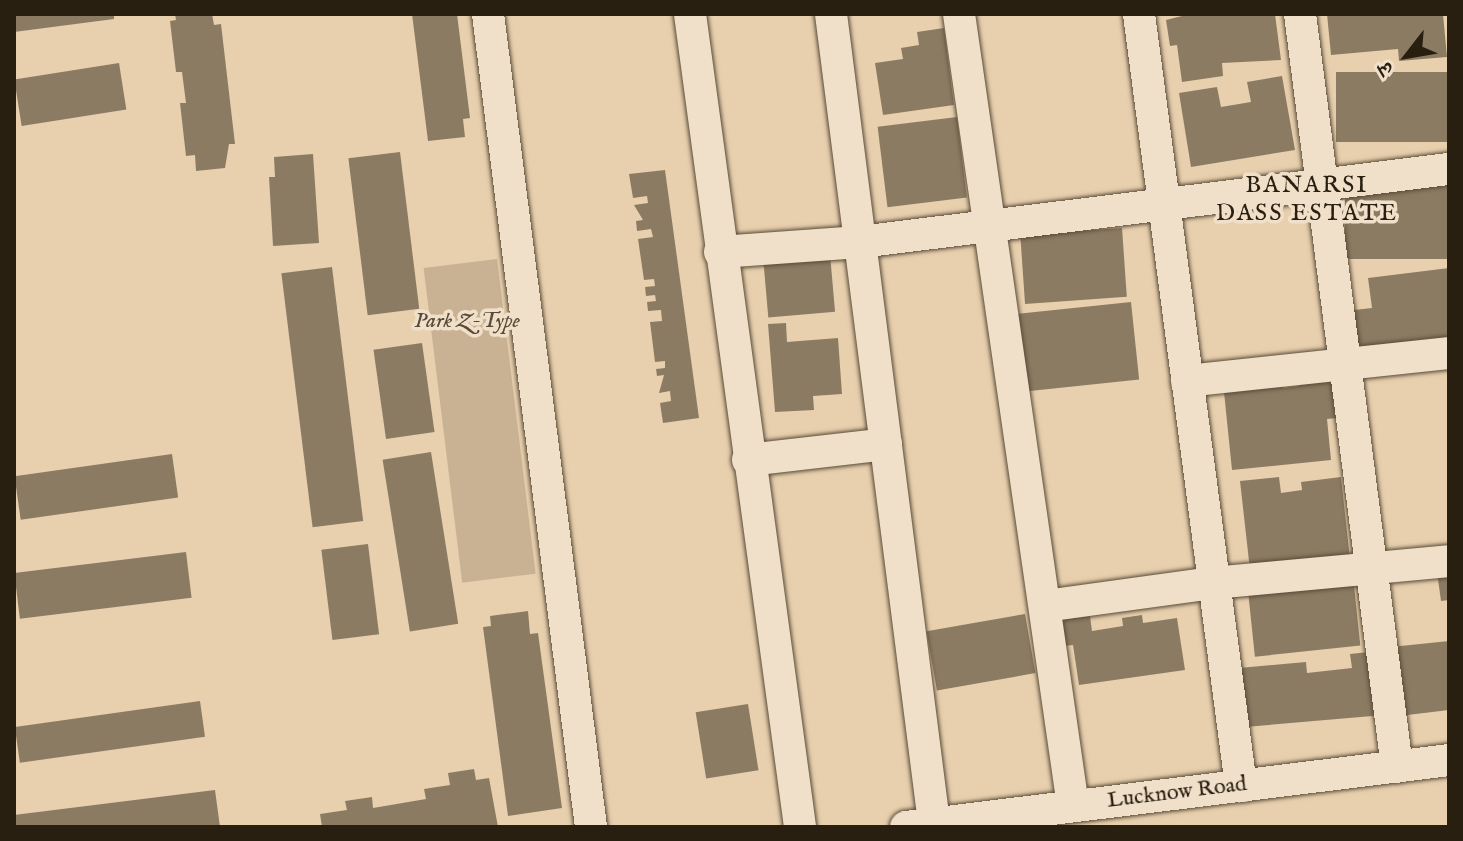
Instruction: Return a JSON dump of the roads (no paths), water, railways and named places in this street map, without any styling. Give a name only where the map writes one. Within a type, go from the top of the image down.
[{"type":"street","points":[[488,14],[591,827]]},
{"type":"street","points":[[690,14],[800,827]]},
{"type":"street","points":[[831,14],[886,444],[920,825]]},
{"type":"street","points":[[959,14],[1073,806]]},
{"type":"street","points":[[1139,14],[1241,786]]},
{"type":"street","points":[[1300,14],[1397,767]]},
{"type":"street","points":[[720,252],[860,242],[1164,207],[1449,169]]},
{"type":"street","points":[[1187,381],[1449,353]]},
{"type":"street","points":[[748,460],[886,444]]},
{"type":"street","points":[[1045,606],[1213,583],[1449,561]]},
{"type":"street","name":"Lucknow Road","points":[[920,825],[1449,760]]},
{"type":"district","name":"BANARSI DASS ESTATE","points":[[1307,200]]},
{"type":"park label","name":"Park Z-Type","points":[[467,322]]}]
